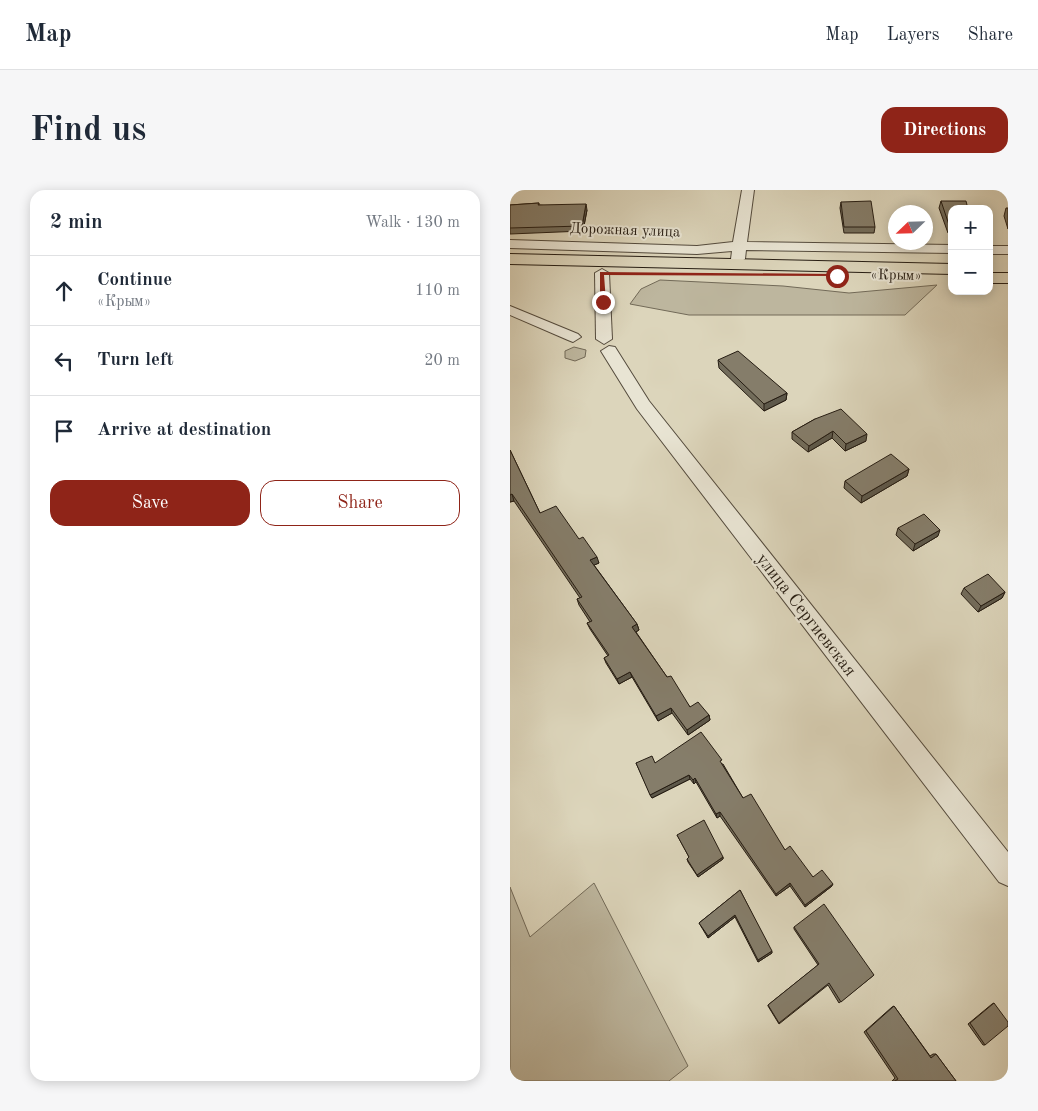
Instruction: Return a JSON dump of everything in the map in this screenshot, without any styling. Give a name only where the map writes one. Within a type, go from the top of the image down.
[{"type":"main road","points":[[510,259],[948,269]]},
{"type":"main road","points":[[993,269],[1008,269]]},
{"type":"main road","name":"«Крым»","points":[[510,270],[602,273],[948,277]]},
{"type":"main road","points":[[993,278],[1008,278]]},
{"type":"street","points":[[738,264],[748,190]]},
{"type":"street","name":"Дорожная улица","points":[[510,244],[697,250],[739,246],[948,249]]},
{"type":"street","points":[[993,250],[1008,250]]},
{"type":"street","name":"улица Сергиевская","points":[[602,273],[606,345],[643,405],[1008,874]]},
{"type":"street","points":[[510,310],[573,336]]},
{"type":"shaded area","points":[[660,280],[783,286],[849,293],[937,285],[905,315],[689,315],[630,304],[641,289]]},
{"type":"shaded area","points":[[574,347],[586,350],[585,357],[575,361],[565,358],[565,351]]},
{"type":"shaded area","points":[[594,883],[688,1066],[669,1081],[510,1081],[510,887],[530,937]]},
{"type":"building","points":[[871,201],[875,227],[844,227],[841,202]]},
{"type":"building","points":[[941,201],[966,201],[967,205],[948,205],[948,222]]},
{"type":"building","points":[[539,203],[538,205],[586,204],[582,226],[510,228],[510,205]]},
{"type":"building","points":[[738,351],[787,393],[764,404],[718,360]]},
{"type":"building","points":[[841,409],[867,434],[846,444],[833,431],[809,446],[792,432],[815,419]]},
{"type":"building","points":[[510,450],[540,513],[556,506],[579,539],[583,537],[597,557],[590,560],[637,624],[632,627],[667,677],[671,676],[690,707],[698,702],[709,715],[687,730],[671,708],[656,716],[630,672],[617,679],[604,658],[609,655],[587,623],[592,621],[577,599],[582,597],[512,494],[510,495]]},
{"type":"building","points":[[891,454],[909,469],[862,496],[845,481]]},
{"type":"building","points":[[924,514],[940,530],[915,544],[898,528]]},
{"type":"building","points":[[988,574],[1005,592],[981,606],[964,588]]},
{"type":"building","points":[[701,732],[722,760],[720,761],[743,798],[751,794],[785,850],[790,846],[813,877],[822,870],[833,884],[805,905],[790,883],[776,894],[720,812],[716,814],[695,778],[693,780],[689,775],[650,795],[636,763],[652,756],[655,763]]},
{"type":"building","points":[[704,820],[723,857],[697,875],[687,859],[689,857],[677,835]]},
{"type":"building","points":[[740,890],[772,951],[758,960],[735,915],[708,936],[699,923]]},
{"type":"building","points":[[824,904],[874,975],[841,1002],[829,983],[779,1023],[768,1005],[819,964],[794,927]]},
{"type":"building","points":[[994,1003],[1008,1022],[1008,1026],[985,1045],[970,1023]]},
{"type":"building","points":[[894,1006],[931,1058],[936,1054],[956,1081],[895,1081],[898,1079],[866,1031]]},
{"type":"route","points":[[603,302],[602,273],[837,276]]}]
